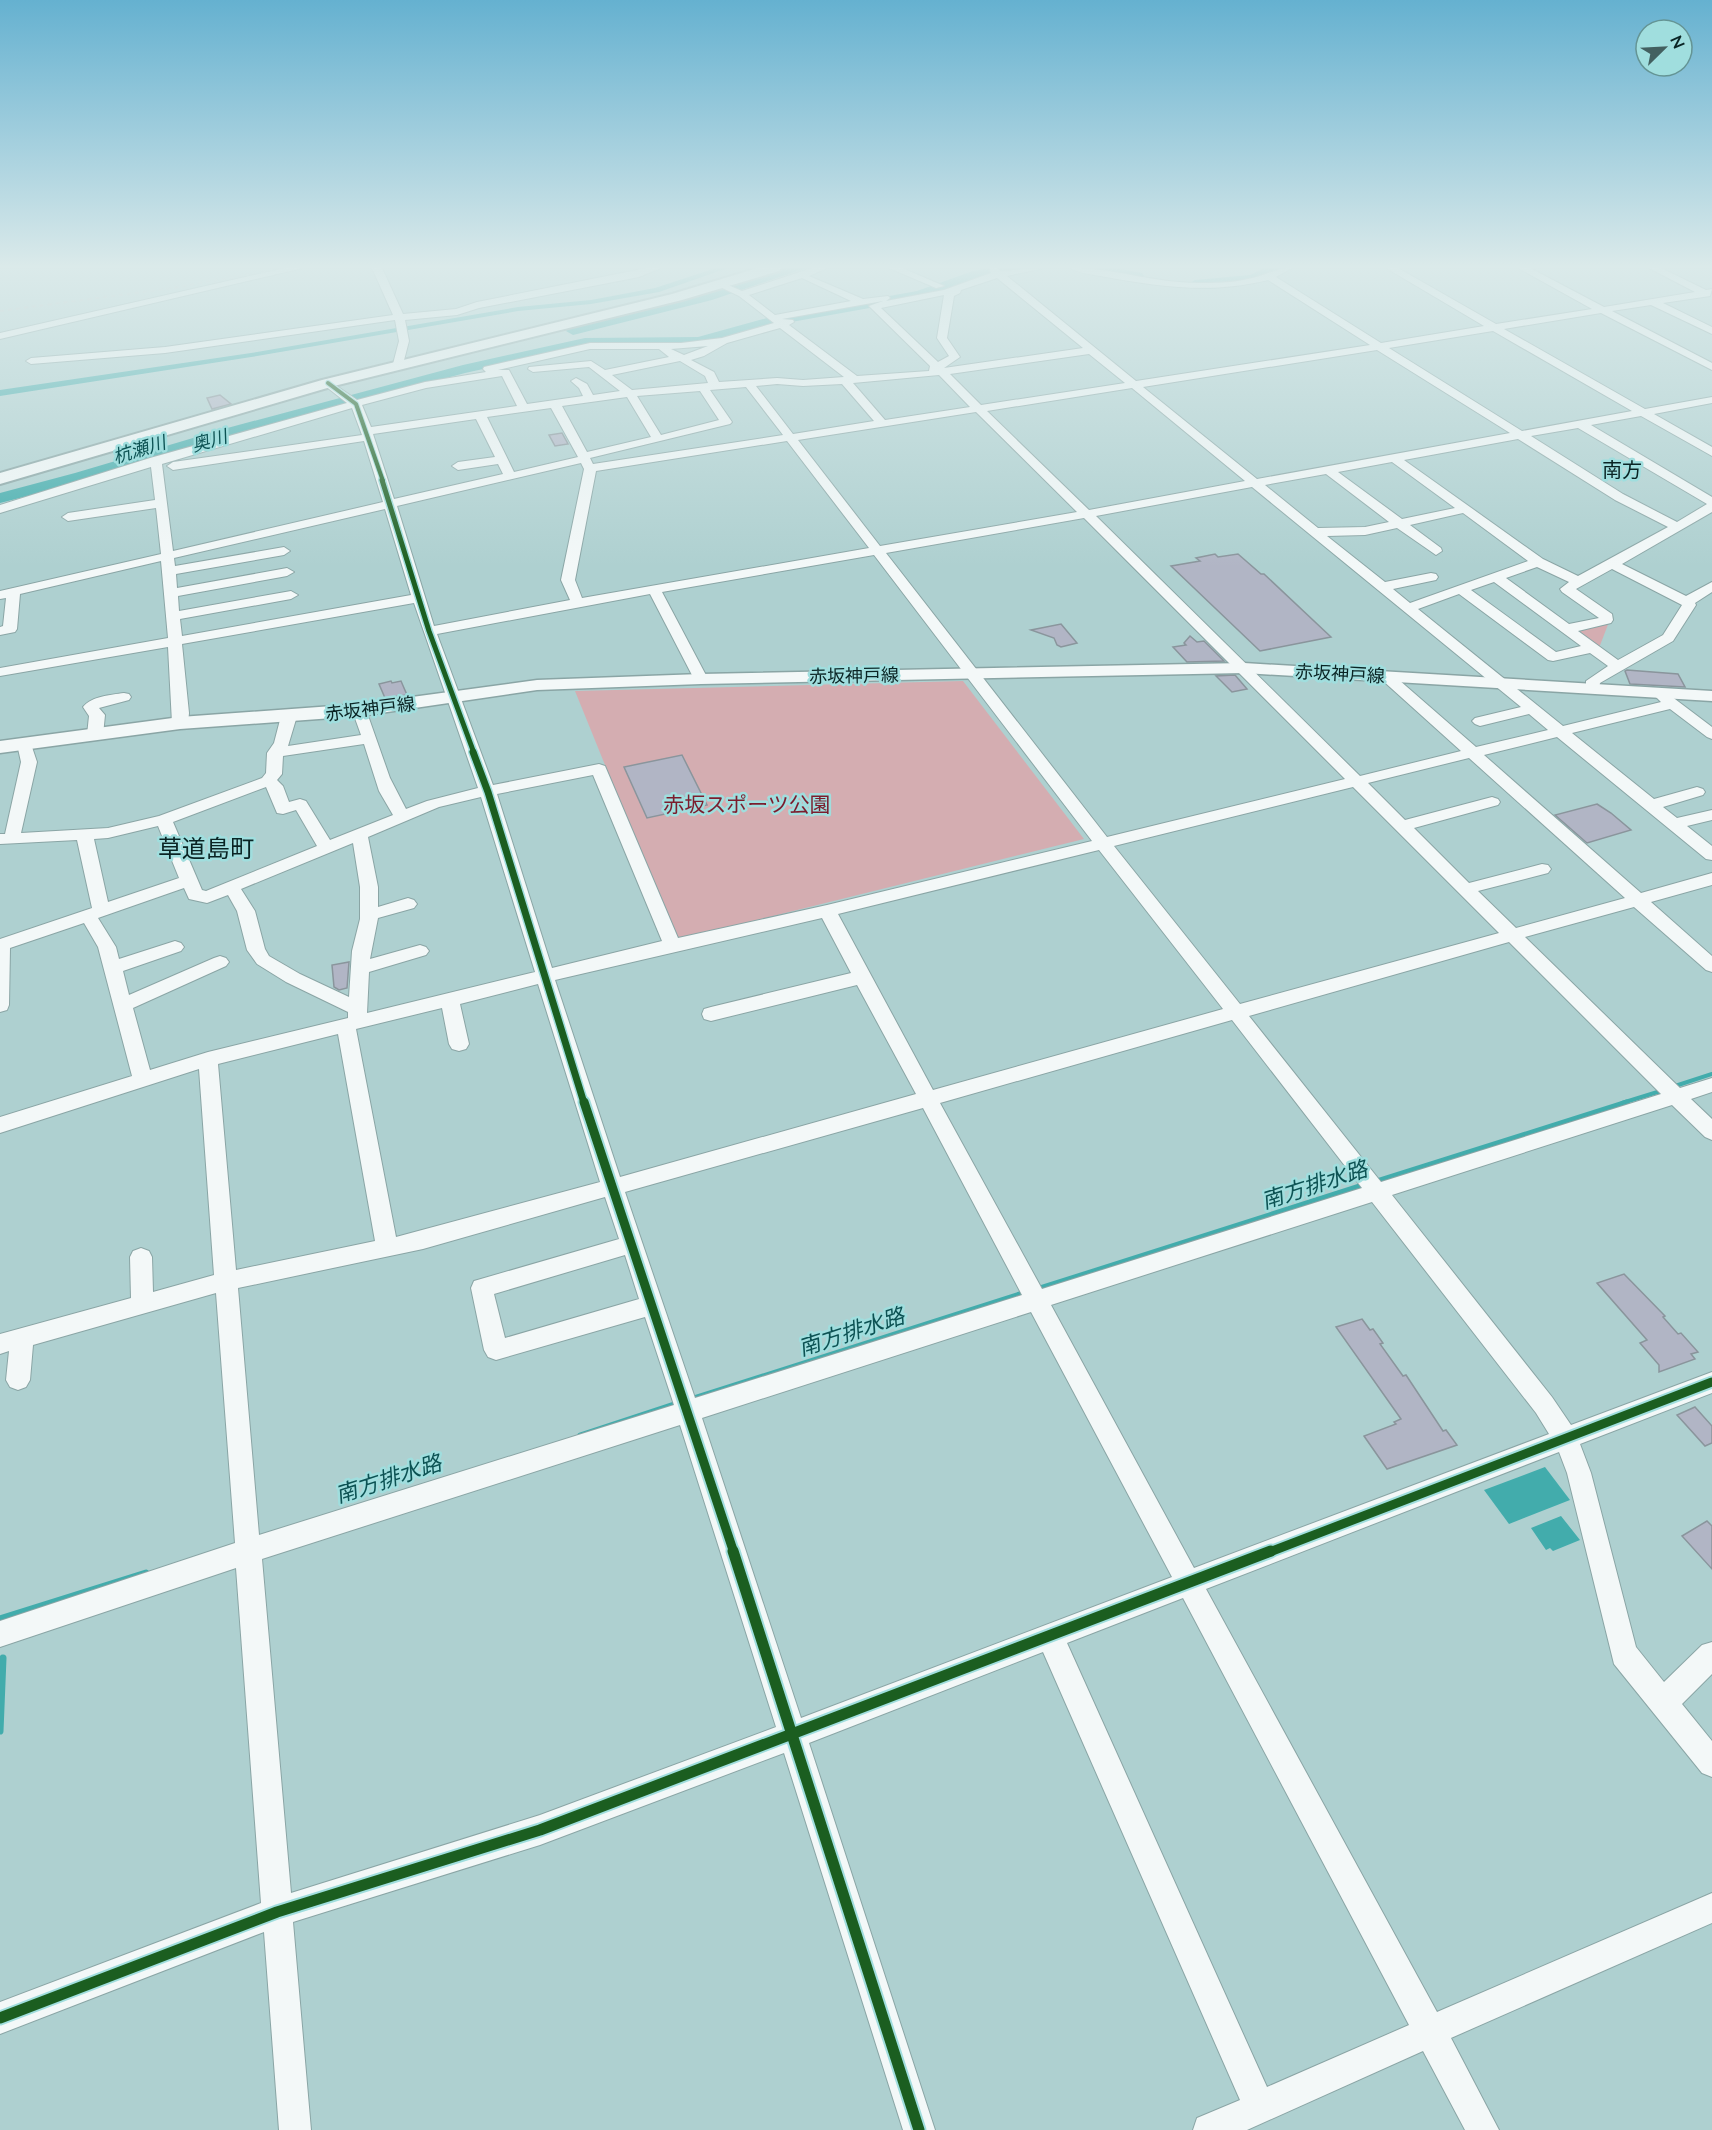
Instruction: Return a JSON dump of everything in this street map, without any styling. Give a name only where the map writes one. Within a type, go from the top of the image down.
[{"type":"highway","points":[[0,479],[386,367]]},
{"type":"main road","name":"赤坂神戸線","points":[[0,747],[180,723],[360,710],[537,686],[701,679],[1244,668],[1593,689],[1665,698],[1712,696]]},
{"type":"street","points":[[425,385],[499,367]]},
{"type":"street","points":[[87,494],[87,486],[156,465],[349,399],[505,372],[554,367]]},
{"type":"street","points":[[596,367],[630,393],[658,439]]},
{"type":"street","points":[[605,374],[639,367]]},
{"type":"street","points":[[586,461],[658,439],[726,422],[709,387],[710,374],[696,367]]},
{"type":"street","points":[[834,367],[850,380],[882,423]]},
{"type":"street","points":[[936,367],[1244,668],[1712,1132]]},
{"type":"street","points":[[939,370],[942,367]]},
{"type":"street","points":[[0,509],[156,465],[480,415],[630,393],[920,375],[959,367]]},
{"type":"street","points":[[1113,367],[1499,683],[1674,824],[1709,849]]},
{"type":"street","points":[[0,631],[10,629],[7,593],[510,476],[586,461],[789,438],[1238,367]]},
{"type":"street","points":[[1415,367],[1618,497],[1676,526]]},
{"type":"street","points":[[1564,367],[1712,452]]},
{"type":"street","points":[[505,372],[524,409]]},
{"type":"street","points":[[672,376],[674,390]]},
{"type":"street","points":[[576,381],[583,386],[590,399]]},
{"type":"street","points":[[330,384],[349,399],[368,434],[429,631],[488,792],[585,1104],[686,1404],[920,2130]]},
{"type":"street","points":[[722,416],[731,398],[746,384]]},
{"type":"street","points":[[746,384],[1544,1406],[1566,1439],[1579,1473],[1624,1654],[1712,1763]]},
{"type":"street","points":[[429,631],[1712,400]]},
{"type":"street","points":[[555,404],[586,461],[588,472],[568,580],[578,603]]},
{"type":"street","points":[[480,415],[510,476]]},
{"type":"street","points":[[1580,424],[1710,509]]},
{"type":"street","points":[[1393,457],[1538,562],[1578,581]]},
{"type":"street","points":[[458,466],[501,460]]},
{"type":"street","points":[[156,465],[169,571],[180,723]]},
{"type":"street","points":[[1327,469],[1436,551]]},
{"type":"street","points":[[68,517],[161,503]]},
{"type":"street","points":[[1316,532],[1365,531],[1466,509]]},
{"type":"street","points":[[1568,629],[1606,620],[1606,616],[1567,588],[1710,509]]},
{"type":"street","points":[[279,530],[296,621]]},
{"type":"street","points":[[169,571],[284,551]]},
{"type":"street","points":[[1408,608],[1538,562]]},
{"type":"street","points":[[1612,564],[1687,602]]},
{"type":"street","points":[[170,593],[287,572]]},
{"type":"street","points":[[1383,587],[1431,577]]},
{"type":"street","points":[[1496,577],[1618,667]]},
{"type":"street","points":[[1687,602],[1711,588]]},
{"type":"street","points":[[654,589],[701,679]]},
{"type":"street","points":[[1462,590],[1553,657],[1593,648]]},
{"type":"street","points":[[172,616],[291,595]]},
{"type":"street","points":[[0,672],[420,598]]},
{"type":"street","points":[[1593,689],[1593,681],[1668,638],[1689,605],[1687,602]]},
{"type":"street","points":[[1386,675],[1712,966]]},
{"type":"street","points":[[95,735],[97,715],[90,706],[96,702],[124,697]]},
{"type":"street","points":[[0,1125],[208,1059],[354,1019],[450,999],[672,945],[827,911],[1102,842],[1561,732],[1665,698],[1712,734]]},
{"type":"street","points":[[1480,721],[1532,709]]},
{"type":"street","points":[[360,710],[375,752],[376,765],[401,816]]},
{"type":"street","points":[[25,744],[29,762],[6,839],[108,833],[164,820],[268,781],[274,774],[275,753],[282,744],[289,716]]},
{"type":"street","points":[[275,753],[370,738]]},
{"type":"street","points":[[164,820],[195,895],[207,897],[401,816],[460,796],[599,769],[672,945]]},
{"type":"street","points":[[268,781],[275,786],[283,809],[300,804],[327,848]]},
{"type":"street","points":[[1651,805],[1697,792]]},
{"type":"street","points":[[1402,826],[1492,802]]},
{"type":"street","points":[[1674,824],[1711,814]]},
{"type":"street","points":[[84,833],[94,913],[107,947],[143,1080]]},
{"type":"street","points":[[359,835],[363,846],[369,887],[369,915],[361,951],[354,1019],[387,1247]]},
{"type":"street","points":[[1466,889],[1542,869]]},
{"type":"street","points":[[18,1380],[11,1341],[227,1281],[423,1240],[1712,879]]},
{"type":"street","points":[[0,995],[0,945],[188,881]]},
{"type":"street","points":[[232,888],[246,912],[256,950],[263,960],[354,1019]]},
{"type":"street","points":[[369,915],[408,904]]},
{"type":"street","points":[[827,911],[1483,2130]]},
{"type":"street","points":[[113,968],[175,947]]},
{"type":"street","points":[[360,968],[420,951]]},
{"type":"street","points":[[123,1005],[220,962]]},
{"type":"street","points":[[711,1014],[862,977]]},
{"type":"street","points":[[450,999],[459,1044]]},
{"type":"street","points":[[208,1059],[295,2130]]},
{"type":"street","points":[[0,1634],[248,1543],[1671,1091],[1712,1085]]},
{"type":"street","points":[[633,1244],[482,1288],[496,1350],[653,1305]]},
{"type":"street","points":[[141,1257],[142,1305]]},
{"type":"street","points":[[0,2018],[277,1912],[540,1830],[1712,1382]]},
{"type":"street","points":[[1050,1636],[1260,2108]]},
{"type":"street","points":[[1663,1703],[1712,1655]]},
{"type":"street","points":[[1209,2130],[1712,1908]]},
{"type":"green space","points":[[1609,622],[1599,648],[1576,632],[1578,629]]},
{"type":"green space","name":"赤坂スポーツ公園","points":[[963,681],[1084,839],[676,940],[575,691]]},
{"type":"water","points":[[1545,1467],[1570,1500],[1509,1524],[1484,1490]]},
{"type":"water","points":[[1561,1516],[1580,1540],[1553,1551],[1550,1548],[1546,1550],[1531,1528]]},
{"type":"building","points":[[220,395],[231,404],[212,409],[207,398]]},
{"type":"building","points":[[562,433],[568,444],[555,446],[549,435]]},
{"type":"building","points":[[1215,554],[1218,557],[1238,554],[1261,574],[1264,574],[1331,637],[1260,651],[1171,566],[1200,561],[1196,558]]},
{"type":"building","points":[[1061,624],[1077,643],[1061,647],[1057,645],[1054,638],[1031,630]]},
{"type":"building","points":[[1190,636],[1197,642],[1204,641],[1224,661],[1187,662],[1173,647],[1186,645],[1184,643]]},
{"type":"building","points":[[1625,671],[1678,674],[1685,687],[1630,684]]},
{"type":"building","points":[[1235,675],[1247,689],[1232,692],[1216,676]]},
{"type":"building","points":[[391,681],[392,683],[401,681],[407,695],[385,698],[379,684]]},
{"type":"building","points":[[682,755],[707,805],[647,818],[624,767]]},
{"type":"building","points":[[1597,804],[1631,830],[1587,843],[1555,815]]},
{"type":"building","points":[[349,962],[347,988],[339,990],[334,987],[332,965]]},
{"type":"building","points":[[1624,1274],[1665,1316],[1663,1317],[1678,1334],[1681,1333],[1698,1352],[1691,1354],[1695,1359],[1659,1372],[1659,1365],[1640,1343],[1647,1340],[1597,1283]]},
{"type":"building","points":[[1362,1319],[1370,1330],[1373,1329],[1383,1343],[1380,1344],[1403,1376],[1406,1375],[1443,1431],[1446,1430],[1457,1445],[1387,1469],[1364,1436],[1396,1424],[1394,1422],[1401,1419],[1336,1327]]},
{"type":"building","points":[[1695,1407],[1712,1426],[1712,1443],[1705,1446],[1677,1415]]},
{"type":"building","points":[[1707,1521],[1712,1526],[1712,1569],[1682,1536]]},
{"type":"waterway","points":[[0,393],[169,367]]},
{"type":"waterway","name":"奥川","points":[[0,498],[81,477],[226,433],[470,367]]},
{"type":"waterway","name":"南方排水路","points":[[1672,1087],[1712,1074]]},
{"type":"waterway","name":"南方排水路","points":[[1622,1103],[1664,1090]]},
{"type":"waterway","name":"南方排水路","points":[[1374,1182],[1627,1102]]},
{"type":"waterway","name":"南方排水路","points":[[1037,1289],[1366,1184]]},
{"type":"waterway","name":"南方排水路","points":[[691,1399],[1026,1292]]},
{"type":"waterway","name":"南方排水路","points":[[580,1435],[677,1403]]},
{"type":"waterway","name":"南方排水路","points":[[0,1619],[146,1573]]},
{"type":"waterway","points":[[0,1731],[3,1658]]},
{"type":"cycle path","points":[[328,383],[356,404],[369,437],[429,631],[488,792],[585,1105],[688,1411],[919,2130]]},
{"type":"cycle path","points":[[0,2018],[277,1912],[540,1830],[1712,1382]]},
{"type":"district","name":"南方","points":[[1622,469]]},
{"type":"district","name":"草道島町","points":[[206,847]]},
{"type":"water label","name":"杭瀬川","points":[[139,449]]}]
